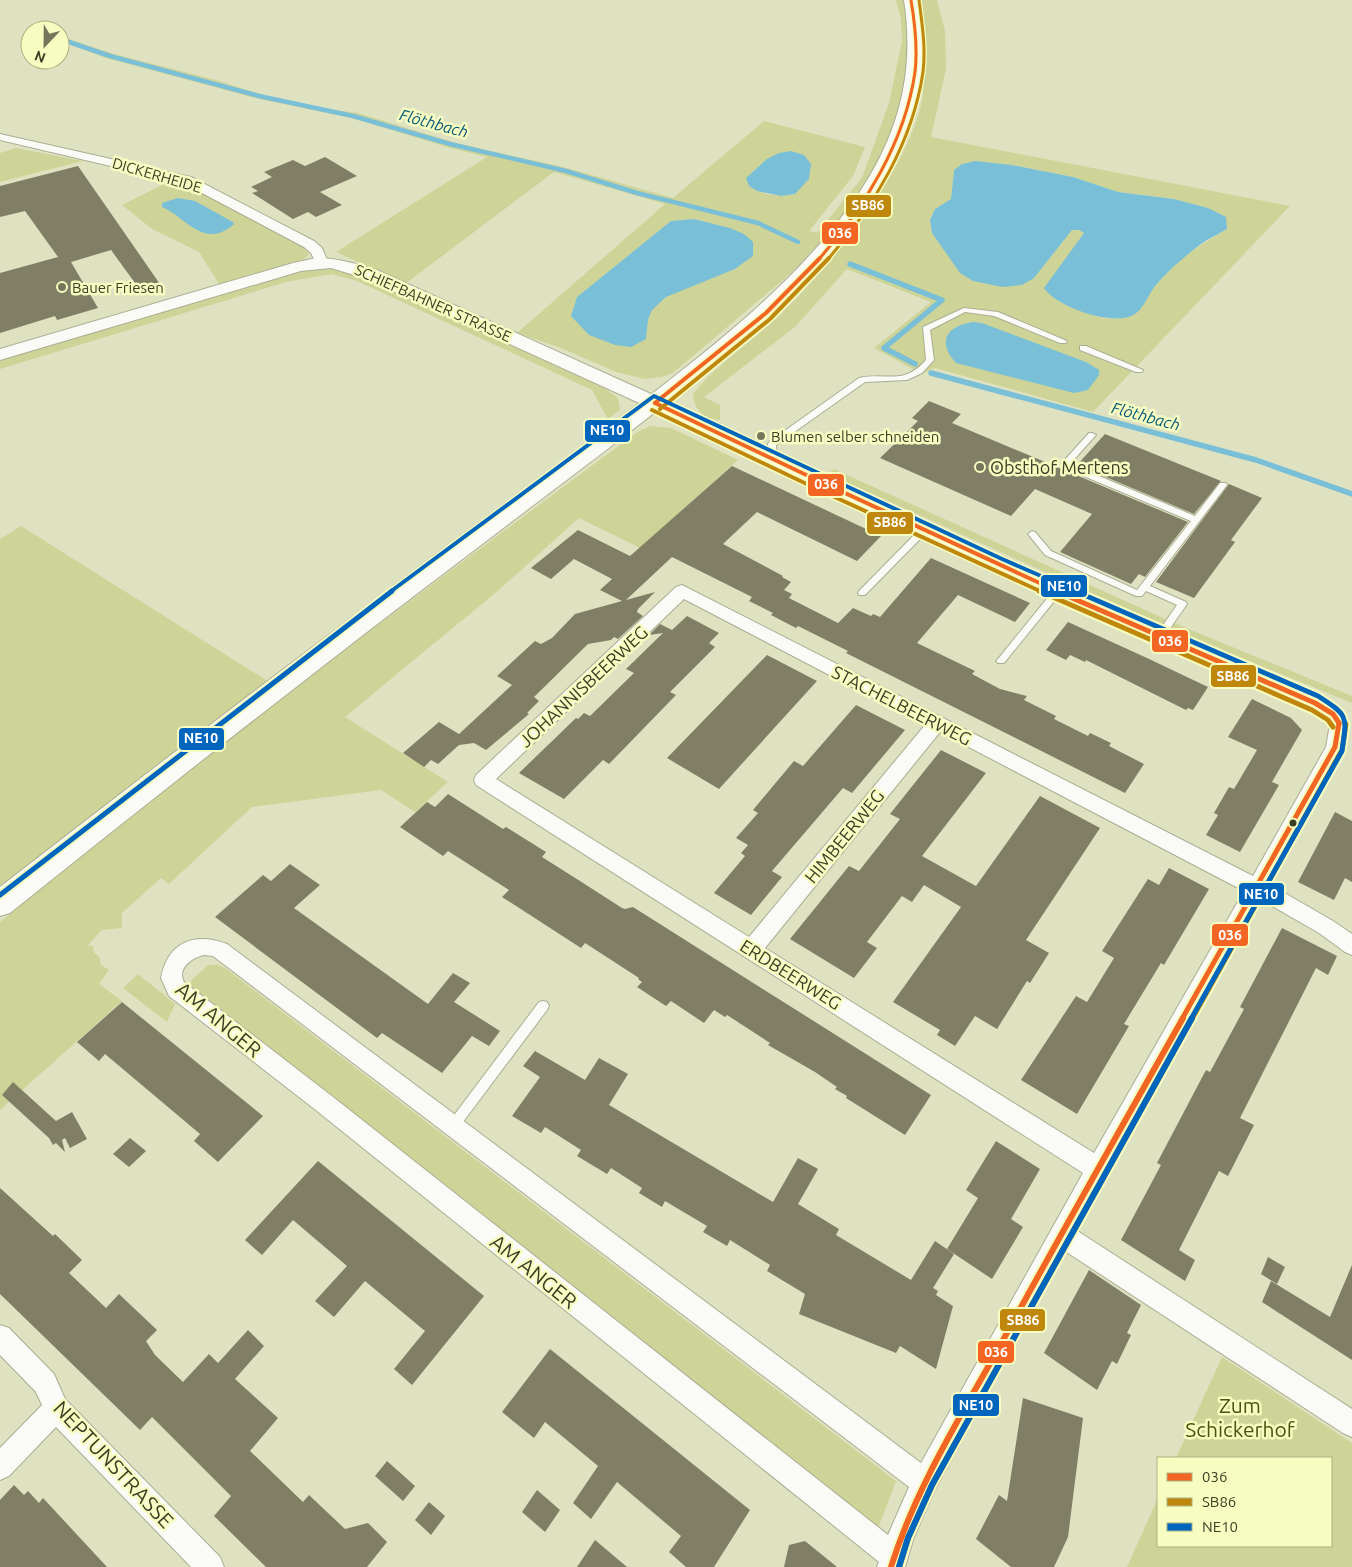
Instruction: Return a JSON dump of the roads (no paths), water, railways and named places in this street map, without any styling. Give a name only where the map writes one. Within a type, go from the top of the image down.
[{"type":"main road","points":[[0,904],[395,598],[655,402],[736,338],[784,295],[839,233],[870,190],[894,145],[912,92],[916,61],[916,36],[911,0]]},
{"type":"street","name":"DICKERHEIDE","points":[[0,137],[126,165],[194,183],[309,244],[317,252],[322,262]]},
{"type":"street","name":"SCHIEFBAHNER STRASSE","points":[[0,355],[274,272],[322,262],[350,267],[373,275],[655,402]]},
{"type":"street","points":[[655,402],[773,461],[923,531],[1159,638],[1315,703],[1346,723],[925,1482],[901,1535],[892,1562]]},
{"type":"street","name":"STACHELBEERWEG","points":[[682,591],[1256,887],[1326,926],[1352,946]]},
{"type":"street","name":"JOHANNISBEERWEG","points":[[483,780],[682,591]]},
{"type":"street","name":"HIMBEERWEG","points":[[751,950],[937,723]]},
{"type":"street","name":"ERDBEERWEG","points":[[483,780],[1098,1169]]},
{"type":"street","name":"AM ANGER","points":[[892,1562],[333,1110],[176,989],[171,978],[175,964],[190,950],[198,946],[213,947],[220,950],[925,1482]]},
{"type":"street","points":[[1061,1234],[1352,1424]]},
{"type":"street","name":"NEPTUNSTRASSE","points":[[0,1338],[44,1382],[56,1408],[210,1567]]},
{"type":"street","points":[[0,1466],[56,1408]]},
{"type":"lane","points":[[773,461],[772,444],[862,380],[872,378],[900,380],[914,375],[930,360],[926,329],[964,310],[995,314],[1063,342]]},
{"type":"lane","points":[[1083,348],[1139,370]]},
{"type":"lane","points":[[1092,435],[1065,465],[1197,520]]},
{"type":"lane","points":[[1032,534],[1048,553],[1139,594],[1224,484]]},
{"type":"lane","points":[[862,593],[923,531]]},
{"type":"lane","points":[[1144,587],[1184,604],[1159,638]]},
{"type":"lane","points":[[1001,661],[1057,592]]},
{"type":"lane","points":[[453,1126],[543,1006]]},
{"type":"water","points":[[791,151],[804,155],[811,164],[809,179],[795,194],[781,196],[757,191],[749,186],[746,178],[767,159],[779,153]]},
{"type":"water","points":[[975,161],[1012,165],[1073,177],[1118,192],[1174,199],[1208,208],[1226,217],[1227,229],[1202,243],[1171,269],[1155,286],[1142,307],[1135,314],[1126,318],[1114,319],[1086,313],[1060,302],[1044,288],[1084,233],[1079,230],[1072,230],[1034,278],[1022,285],[1002,287],[973,281],[960,273],[932,233],[930,220],[935,209],[951,199],[954,170],[962,164]]},
{"type":"water","points":[[178,198],[195,201],[234,224],[223,231],[213,234],[195,229],[162,207],[162,203]]},
{"type":"water","points":[[694,219],[730,228],[744,234],[753,242],[753,256],[735,269],[666,297],[652,310],[648,320],[646,339],[631,347],[615,345],[589,335],[571,316],[577,297],[671,221]]},
{"type":"water","points":[[973,322],[982,323],[1086,362],[1099,370],[1099,375],[1088,390],[1074,393],[956,363],[947,348],[947,336],[957,327]]},
{"type":"waterway","name":"Flöthbach","points":[[70,42],[110,56],[259,96],[353,116],[450,144],[566,171],[637,193],[758,223],[798,242]]},
{"type":"waterway","name":"Flöthbach","points":[[850,264],[942,300],[884,348],[915,364]]},
{"type":"waterway","name":"Flöthbach","points":[[931,373],[1256,460],[1352,494]]},
{"type":"place","name":"Bauer Friesen","points":[[62,287]]},
{"type":"place","name":"Blumen selber schneiden","points":[[761,436]]},
{"type":"place","name":"Obsthof Mertens","points":[[980,467]]},
{"type":"park label","name":"Zum Schickerhof","points":[[1240,1417]]}]
